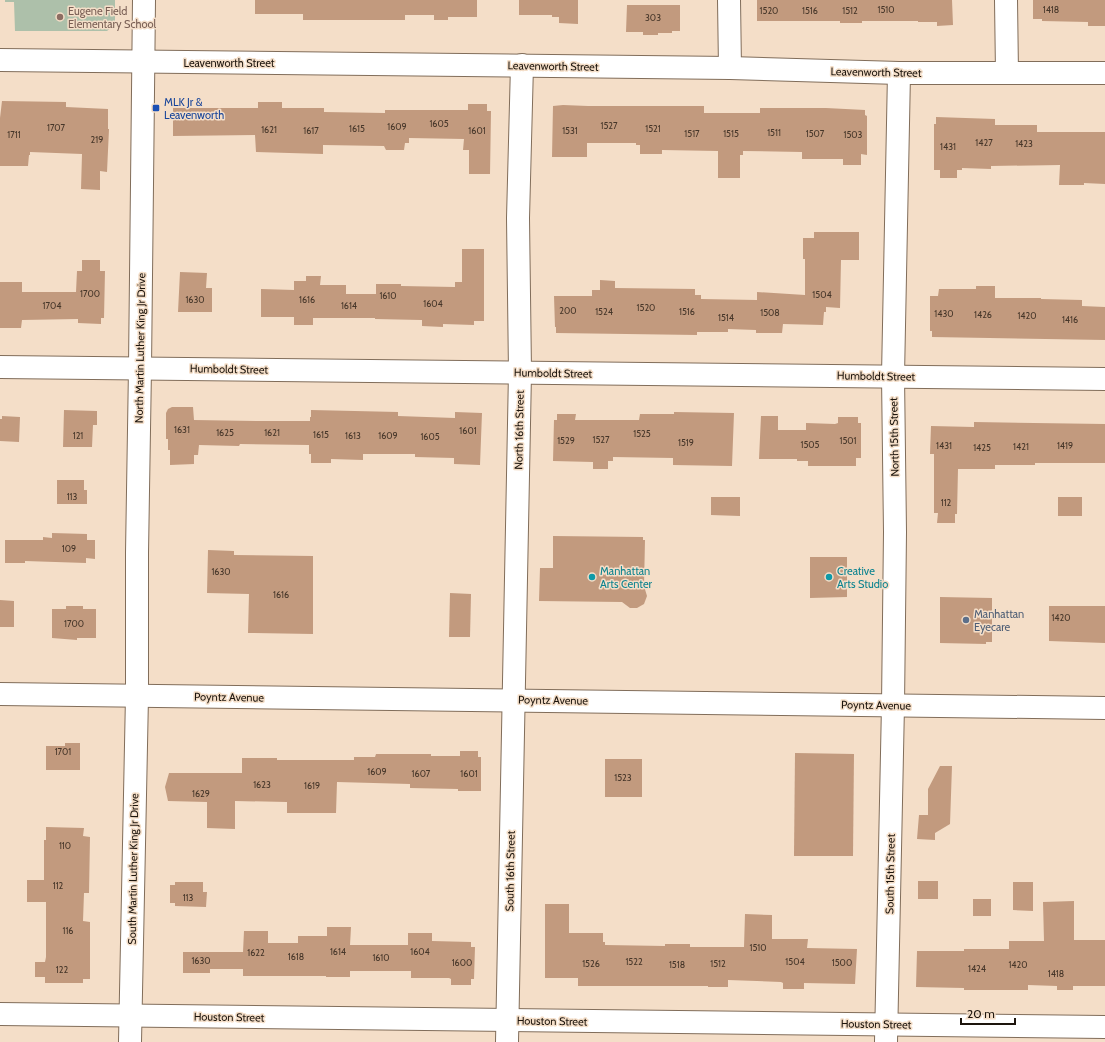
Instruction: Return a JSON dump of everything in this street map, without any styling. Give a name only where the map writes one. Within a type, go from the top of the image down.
[{"type":"street","name":"North Martin Luther King Jr Drive","points":[[137,696],[137,553],[144,0]]},
{"type":"street","points":[[729,0],[730,68]]},
{"type":"street","points":[[1006,0],[1007,73]]},
{"type":"street","name":"Leavenworth Street","points":[[0,60],[730,68],[899,73],[1105,73]]},
{"type":"street","name":"North 16th Street","points":[[513,699],[520,372],[518,218],[522,65]]},
{"type":"street","name":"North 15th Street","points":[[893,706],[896,532],[893,376],[899,73]]},
{"type":"street","name":"Humboldt Street","points":[[0,368],[140,368],[1105,379]]},
{"type":"street","name":"Poyntz Avenue","points":[[0,694],[513,699],[893,706],[1105,708]]},
{"type":"street","name":"South Martin Luther King Jr Drive","points":[[130,1042],[137,696]]},
{"type":"street","name":"South 16th Street","points":[[507,1042],[513,699]]},
{"type":"street","name":"South 15th Street","points":[[886,1033],[893,706]]},
{"type":"street","name":"Houston Street","points":[[0,1014],[508,1021],[886,1033],[1105,1027]]},
{"type":"green space","name":"Eugene Field Elementary School","points":[[5,0],[115,0],[115,24],[107,31],[15,31],[14,2],[5,2]]},
{"type":"building","points":[[255,0],[477,0],[477,17],[448,17],[448,20],[434,20],[434,15],[405,15],[405,20],[303,20],[303,14],[255,14]]},
{"type":"building","points":[[519,0],[578,0],[578,24],[559,23],[559,17],[552,17],[552,15],[519,15]]},
{"type":"building","points":[[757,0],[952,0],[953,25],[937,26],[937,22],[918,21],[862,21],[862,23],[840,23],[840,21],[757,21]]},
{"type":"building","points":[[1033,0],[1105,0],[1105,26],[1088,26],[1088,22],[1042,21],[1042,19],[1033,19]]},
{"type":"building","points":[[627,5],[680,5],[680,31],[672,31],[672,33],[658,33],[658,35],[643,35],[643,32],[626,32]]},
{"type":"building","points":[[2,101],[66,102],[66,107],[108,109],[109,129],[107,172],[100,171],[100,190],[81,189],[82,154],[30,152],[28,166],[0,166],[0,118]]},
{"type":"building","points":[[258,102],[282,102],[282,108],[324,108],[324,112],[385,113],[385,110],[468,110],[468,104],[487,104],[487,111],[491,111],[490,174],[469,174],[469,150],[463,150],[464,139],[409,138],[409,143],[405,143],[404,150],[386,150],[384,146],[323,145],[323,154],[256,152],[255,135],[173,136],[173,108],[258,108]]},
{"type":"building","points":[[553,106],[704,106],[704,113],[760,113],[760,108],[826,108],[865,110],[865,115],[867,116],[867,155],[861,154],[861,165],[843,165],[843,159],[802,159],[802,152],[743,151],[743,155],[740,155],[740,178],[718,178],[718,151],[662,150],[662,154],[640,154],[640,145],[636,145],[636,143],[587,143],[587,157],[552,157]]},
{"type":"building","points":[[936,117],[995,119],[995,125],[1037,125],[1037,132],[1105,132],[1105,184],[1084,183],[1084,185],[1059,185],[1060,165],[991,166],[991,169],[962,168],[962,170],[957,170],[957,178],[940,178],[940,170],[934,170],[934,124],[936,124]]},
{"type":"building","points":[[814,232],[859,232],[859,260],[841,260],[840,308],[826,307],[823,325],[783,324],[782,333],[756,333],[756,330],[728,329],[728,332],[697,332],[697,335],[556,333],[554,296],[592,296],[592,290],[600,290],[600,280],[615,281],[615,288],[695,289],[695,295],[701,295],[701,299],[757,300],[757,292],[805,295],[805,259],[803,259],[803,238],[814,238]]},
{"type":"building","points":[[462,249],[484,249],[484,321],[474,321],[474,325],[443,324],[443,327],[422,326],[422,320],[313,318],[313,325],[294,325],[294,317],[261,317],[261,289],[294,290],[294,281],[306,281],[306,276],[321,276],[320,285],[346,285],[346,294],[376,294],[376,284],[455,287],[455,282],[462,282]]},
{"type":"building","points":[[82,260],[100,260],[100,271],[105,271],[104,318],[101,318],[101,324],[78,323],[78,319],[22,320],[21,328],[0,328],[0,282],[22,282],[22,292],[76,292],[77,271],[82,271]]},
{"type":"building","points":[[180,272],[207,273],[206,288],[212,288],[212,312],[178,312]]},
{"type":"building","points":[[976,286],[995,286],[995,298],[1082,300],[1082,306],[1105,307],[1105,340],[932,337],[932,331],[930,331],[930,296],[938,296],[939,289],[976,289]]},
{"type":"building","points":[[172,407],[193,407],[194,420],[310,421],[311,410],[398,412],[398,416],[455,418],[455,412],[482,413],[480,465],[454,464],[454,458],[415,457],[415,454],[363,454],[363,460],[331,459],[331,463],[311,463],[309,445],[240,444],[239,446],[199,445],[198,455],[194,455],[194,464],[170,465],[170,450],[168,450],[168,439],[166,439],[166,413],[168,409]]},
{"type":"building","points":[[64,410],[97,411],[97,425],[93,425],[92,447],[63,447]]},
{"type":"building","points":[[674,412],[734,413],[732,466],[673,465],[673,458],[613,457],[613,461],[608,461],[608,469],[593,469],[593,462],[553,461],[554,420],[557,420],[557,414],[576,414],[575,420],[639,420],[640,414],[674,414]]},
{"type":"building","points":[[2,416],[20,417],[19,442],[0,441],[0,419],[2,419]]},
{"type":"building","points":[[761,416],[778,416],[778,430],[806,430],[806,423],[835,424],[838,423],[838,417],[858,417],[858,423],[861,423],[861,458],[856,458],[856,466],[808,466],[808,461],[797,461],[797,459],[759,459]]},
{"type":"building","points":[[974,422],[1105,424],[1105,463],[1035,463],[1035,465],[995,465],[995,469],[958,469],[957,514],[955,514],[955,523],[937,523],[938,513],[934,513],[934,454],[930,454],[931,426],[974,427]]},
{"type":"building","points":[[57,480],[84,480],[84,490],[87,490],[87,504],[57,504]]},
{"type":"building","points":[[711,497],[740,497],[740,516],[711,515]]},
{"type":"building","points":[[1058,497],[1082,497],[1082,516],[1058,516]]},
{"type":"building","points":[[52,533],[87,534],[87,540],[95,540],[95,559],[86,558],[86,563],[25,561],[25,563],[5,563],[5,540],[43,540],[43,537],[52,538]]},
{"type":"building","name":"Manhattan Arts Center","points":[[553,536],[643,537],[643,540],[645,540],[644,586],[647,596],[644,604],[637,608],[630,608],[622,602],[539,601],[540,568],[553,568]]},
{"type":"building","points":[[208,550],[234,551],[234,555],[313,556],[313,634],[248,633],[249,594],[207,593]]},
{"type":"building","name":"Creative Arts Studio","points":[[810,557],[847,557],[847,597],[810,598]]},
{"type":"building","points":[[450,593],[471,594],[470,637],[449,637]]},
{"type":"building","name":"Manhattan Eyecare","points":[[940,597],[992,598],[992,642],[986,642],[986,644],[940,643]]},
{"type":"building","points":[[0,600],[14,601],[14,627],[0,627]]},
{"type":"building","points":[[66,606],[83,606],[83,609],[96,609],[96,638],[77,638],[77,640],[52,638],[52,609],[66,609]]},
{"type":"building","points":[[1049,606],[1105,606],[1105,643],[1049,641]]},
{"type":"building","points":[[65,743],[80,743],[80,770],[46,770],[46,746],[65,746]]},
{"type":"building","points":[[460,751],[478,751],[478,757],[481,757],[481,791],[410,788],[410,784],[337,782],[336,813],[287,813],[287,802],[235,801],[235,829],[207,828],[207,802],[168,801],[165,787],[169,773],[242,773],[242,758],[277,758],[277,760],[354,760],[354,757],[375,757],[376,754],[431,754],[431,756],[460,756]]},
{"type":"building","points":[[795,753],[854,754],[853,856],[794,856]]},
{"type":"building","points":[[605,759],[642,759],[642,797],[605,797]]},
{"type":"building","points":[[940,766],[952,766],[950,824],[935,833],[935,840],[917,839],[919,815],[928,815],[928,789]]},
{"type":"building","points":[[46,827],[84,828],[83,836],[90,837],[89,893],[84,893],[83,921],[90,922],[90,979],[83,979],[83,983],[45,983],[45,977],[35,977],[35,962],[45,962],[46,957],[46,902],[27,902],[27,880],[44,880],[44,840],[46,840]]},
{"type":"building","points":[[918,881],[938,881],[938,899],[918,899]]},
{"type":"building","points":[[175,882],[203,882],[203,892],[207,892],[206,907],[175,906],[175,903],[170,903],[170,885],[175,885]]},
{"type":"building","points":[[1013,882],[1033,882],[1033,911],[1013,910]]},
{"type":"building","points":[[973,899],[991,899],[991,916],[973,916]]},
{"type":"building","points":[[1074,901],[1074,940],[1105,940],[1105,986],[1073,986],[1073,990],[1057,990],[1057,986],[1028,985],[1028,990],[964,990],[964,988],[916,987],[917,951],[1009,949],[1009,941],[1044,941],[1043,902]]},
{"type":"building","points":[[545,904],[569,904],[569,933],[603,933],[603,942],[605,942],[605,945],[665,946],[665,944],[690,944],[690,947],[744,947],[745,914],[772,915],[772,939],[808,939],[807,948],[857,949],[855,984],[804,983],[804,989],[783,989],[783,983],[781,982],[728,980],[728,987],[578,986],[578,978],[545,978]]},
{"type":"building","points":[[327,927],[351,927],[350,945],[408,945],[408,933],[432,933],[432,941],[471,942],[471,947],[475,947],[474,979],[471,979],[471,985],[451,985],[451,979],[449,978],[411,978],[411,971],[350,971],[350,977],[243,976],[243,969],[210,969],[210,973],[183,973],[183,952],[243,952],[244,931],[268,931],[268,943],[298,943],[298,936],[327,936]]},
{"type":"place","name":"Eugene Field Elementary School","points":[[60,17]]},
{"type":"place","name":"MLK Jr & Leavenworth","points":[[156,108]]},
{"type":"place","name":"Manhattan Arts Center","points":[[592,577]]},
{"type":"place","name":"Creative Arts Studio","points":[[829,577]]},
{"type":"place","name":"Manhattan Eyecare","points":[[966,620]]}]
